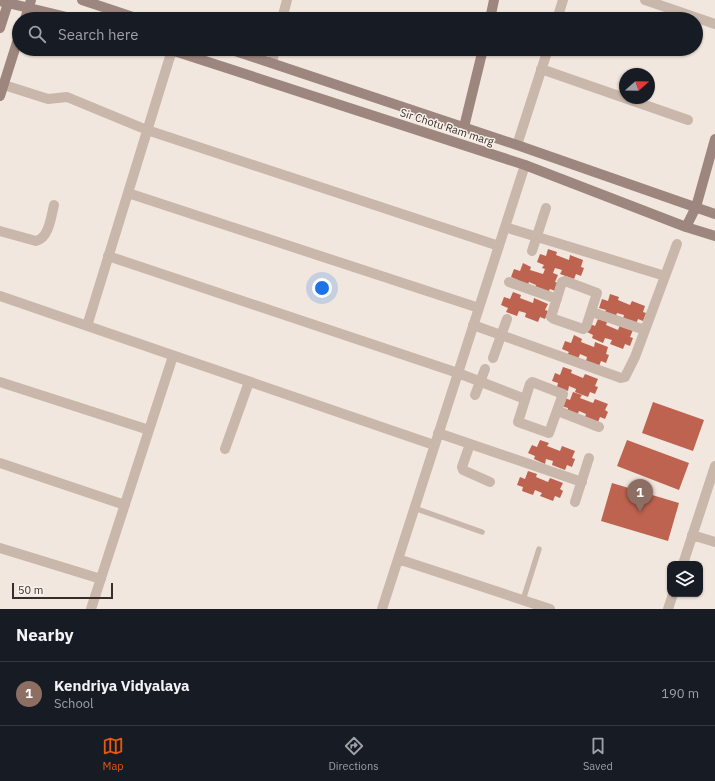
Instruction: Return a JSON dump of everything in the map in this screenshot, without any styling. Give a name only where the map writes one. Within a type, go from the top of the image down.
[{"type":"street","points":[[82,0],[118,12]]},
{"type":"street","points":[[284,12],[287,0]]},
{"type":"street","points":[[491,12],[494,0]]},
{"type":"street","points":[[559,12],[563,0]]},
{"type":"street","points":[[645,0],[680,12]]},
{"type":"street","points":[[0,28],[6,1],[30,4],[54,12]]},
{"type":"street","points":[[703,20],[715,24]]},
{"type":"street","points":[[0,96],[13,56]]},
{"type":"street","points":[[86,326],[128,193],[168,56]]},
{"type":"street","name":"Sir Chotu Ram marg","points":[[188,56],[524,165],[686,227],[715,236]]},
{"type":"street","name":"Sir Chotu Ram marg","points":[[250,56],[517,145],[715,214]]},
{"type":"street","points":[[272,63],[274,56]]},
{"type":"street","points":[[464,128],[481,56]]},
{"type":"street","points":[[517,145],[546,56]]},
{"type":"street","points":[[541,69],[688,120]]},
{"type":"street","points":[[4,85],[48,99],[67,97],[147,130],[499,246]]},
{"type":"street","points":[[686,227],[696,207],[715,139]]},
{"type":"street","points":[[382,609],[524,165]]},
{"type":"street","points":[[128,193],[479,308]]},
{"type":"street","points":[[0,232],[36,241],[41,240],[45,235],[54,205]]},
{"type":"street","points":[[532,251],[546,208]]},
{"type":"street","points":[[505,227],[665,276]]},
{"type":"street","points":[[473,325],[623,378],[627,376],[677,244]]},
{"type":"street","points":[[108,256],[458,373],[525,399]]},
{"type":"street","points":[[565,281],[597,293],[592,312],[586,327],[583,329],[551,317],[557,299],[562,282],[565,281]]},
{"type":"street","points":[[509,282],[557,299]]},
{"type":"street","points":[[0,296],[434,445]]},
{"type":"street","points":[[592,312],[645,330]]},
{"type":"street","points":[[493,358],[508,319]]},
{"type":"street","points":[[91,609],[173,356]]},
{"type":"street","points":[[476,395],[485,369]]},
{"type":"street","points":[[0,382],[149,430]]},
{"type":"street","points":[[225,449],[249,382]]},
{"type":"street","points":[[532,382],[561,392],[563,395],[558,412],[549,433],[519,424],[518,421],[530,384],[532,382]]},
{"type":"street","points":[[558,412],[599,427]]},
{"type":"street","points":[[438,433],[582,482]]},
{"type":"street","points":[[470,444],[462,467],[463,470],[490,482]]},
{"type":"street","points":[[575,502],[589,458]]},
{"type":"street","points":[[0,463],[125,505]]},
{"type":"street","points":[[684,561],[715,466]]},
{"type":"street","points":[[692,535],[715,542]]},
{"type":"street","points":[[0,548],[101,579]]},
{"type":"street","points":[[398,559],[550,609]]},
{"type":"street","points":[[668,609],[672,597]]},
{"type":"lane","points":[[414,508],[482,532]]},
{"type":"lane","points":[[523,600],[539,550]]},
{"type":"building","points":[[548,249],[557,252],[556,255],[569,260],[570,255],[583,260],[581,267],[584,268],[581,276],[576,274],[574,279],[560,274],[562,270],[555,268],[553,273],[558,275],[555,282],[558,283],[555,291],[550,289],[548,293],[535,288],[536,285],[529,282],[527,287],[516,283],[518,280],[511,277],[514,269],[520,271],[523,263],[531,267],[530,270],[543,274],[545,269],[542,268],[544,265],[537,262],[540,254],[546,256]]},
{"type":"building","points":[[513,292],[521,295],[520,298],[533,303],[534,298],[548,304],[545,310],[548,311],[545,319],[540,317],[538,322],[525,317],[526,313],[519,311],[517,316],[506,312],[508,308],[501,305],[504,297],[510,299]]},
{"type":"building","points":[[610,294],[619,297],[618,300],[630,305],[632,301],[645,306],[643,312],[646,313],[643,321],[638,319],[636,324],[623,319],[624,315],[617,313],[615,318],[604,314],[606,310],[599,308],[602,299],[608,301]]},
{"type":"building","points":[[598,319],[607,322],[606,325],[618,330],[620,325],[633,330],[630,337],[633,338],[630,346],[625,344],[623,349],[610,344],[612,340],[605,338],[603,343],[592,338],[593,335],[587,332],[590,324],[595,326]]},
{"type":"building","points":[[574,335],[582,339],[581,342],[594,347],[595,342],[608,347],[606,354],[609,355],[606,363],[601,361],[599,366],[586,361],[587,357],[580,354],[578,359],[567,355],[569,352],[562,349],[565,341],[571,343]]},
{"type":"building","points":[[563,367],[572,370],[571,373],[583,378],[585,374],[598,379],[595,386],[598,387],[595,394],[590,392],[588,397],[575,392],[576,389],[569,386],[568,391],[557,387],[558,383],[552,381],[555,373],[560,375]]},
{"type":"building","points":[[573,392],[582,395],[580,398],[593,403],[595,399],[608,404],[605,410],[608,412],[605,419],[600,417],[598,422],[585,417],[586,414],[579,411],[577,416],[567,412],[568,408],[561,406],[565,398],[570,400]]},
{"type":"building","points":[[653,402],[704,420],[693,451],[642,433]]},
{"type":"building","points":[[540,440],[549,443],[547,446],[560,451],[562,446],[575,451],[572,458],[575,459],[572,467],[567,465],[565,470],[552,465],[553,461],[546,459],[545,464],[534,459],[535,456],[528,453],[532,445],[537,447]]},
{"type":"building","points":[[627,440],[689,463],[679,490],[617,466]]},
{"type":"building","points":[[528,471],[537,474],[536,477],[548,482],[550,478],[563,483],[560,489],[563,491],[560,498],[555,496],[553,501],[540,496],[542,493],[535,490],[533,495],[522,491],[523,487],[517,485],[520,477],[525,479]]},
{"type":"building","points":[[612,483],[679,503],[668,541],[601,521]]},
{"type":"place","name":"Kendriya Vidyalaya","points":[[640,512]]}]
